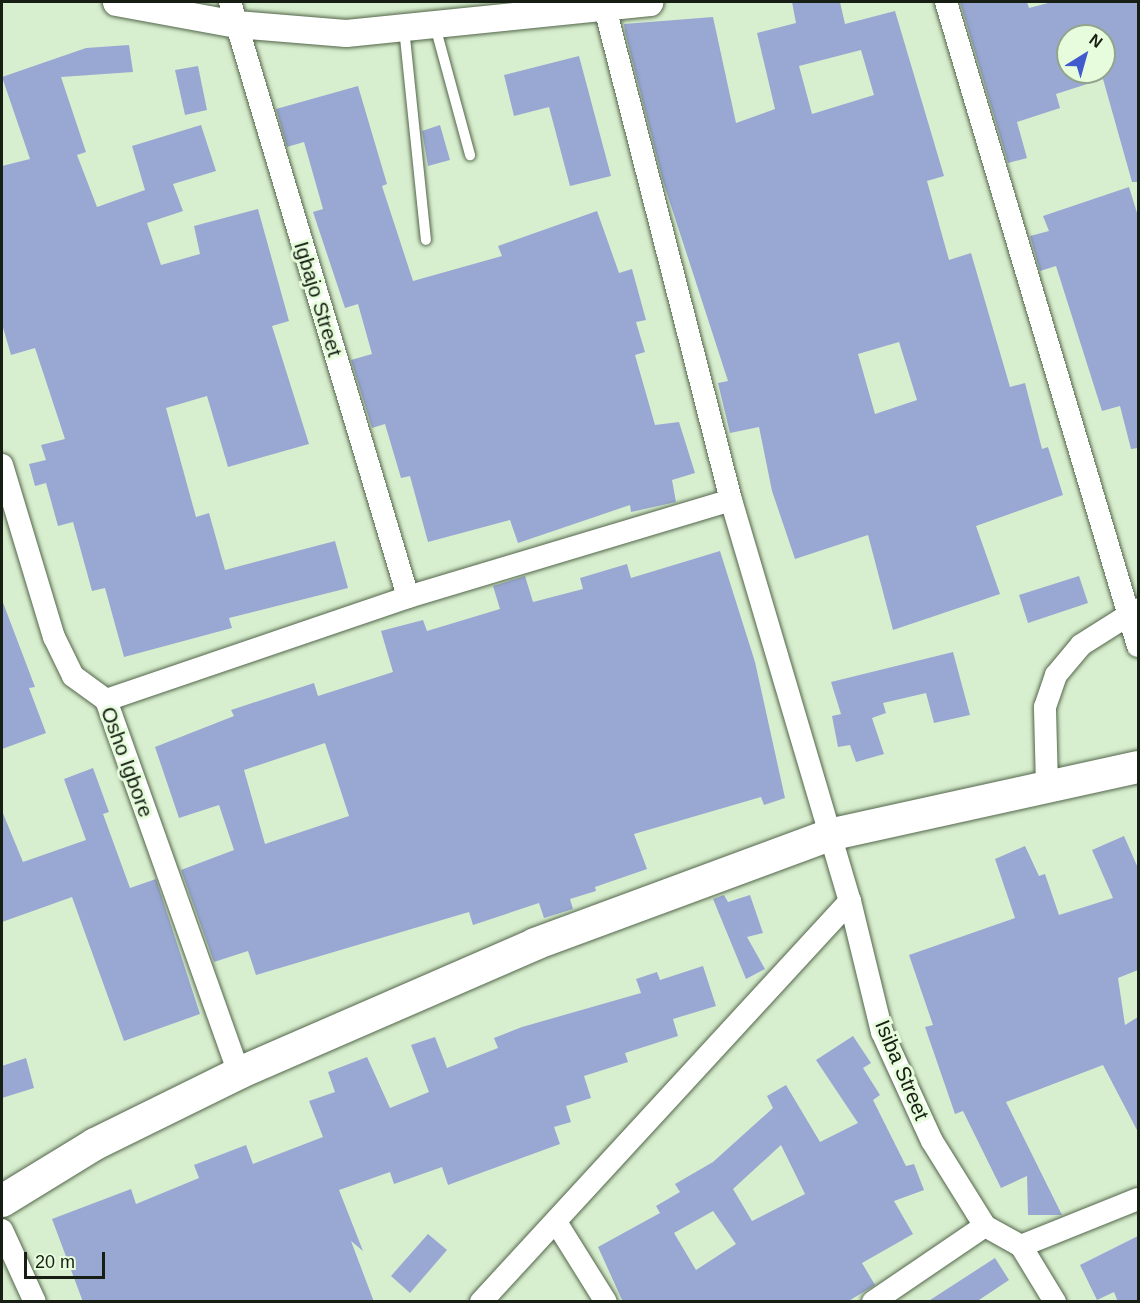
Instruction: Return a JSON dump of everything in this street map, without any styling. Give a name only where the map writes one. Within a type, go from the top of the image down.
[{"type":"main road","points":[[2,1201],[95,1144],[239,1073],[535,944],[829,835],[1138,767]]},
{"type":"street","points":[[116,2],[233,13],[346,33],[435,26],[649,2]]},
{"type":"street","points":[[946,2],[1135,612],[1138,646]]},
{"type":"street","name":"Isiba Street","points":[[605,8],[731,500],[850,901],[882,1032],[932,1141],[985,1226]]},
{"type":"street","name":"Igbajo Street","points":[[233,13],[408,597]]},
{"type":"street","name":"Osho Igbore","points":[[2,465],[54,637],[73,676],[106,700],[239,1073]]},
{"type":"street","points":[[106,700],[408,597],[731,500]]},
{"type":"street","points":[[1047,786],[1045,707],[1056,675],[1081,645],[1135,612]]},
{"type":"street","points":[[481,1302],[850,901]]},
{"type":"street","points":[[1021,1246],[1138,1199]]},
{"type":"street","points":[[556,1222],[606,1302]]},
{"type":"street","points":[[873,1302],[985,1226],[1021,1246],[1055,1302]]},
{"type":"street","points":[[2,1230],[34,1302]]},
{"type":"lane","points":[[435,26],[470,155]]},
{"type":"lane","points":[[404,28],[426,240]]},
{"type":"building","points":[[792,2],[840,2],[845,24],[895,11],[944,176],[927,181],[949,260],[971,253],[1010,387],[1025,383],[1042,449],[1048,447],[1063,495],[976,526],[1000,594],[893,630],[868,535],[795,559],[772,491],[759,427],[730,433],[718,383],[728,381],[663,181],[624,24],[713,17],[736,123],[775,109],[757,33],[796,23]],"holes":[[[861,50],[874,95],[812,114],[799,66]],[[899,342],[917,400],[875,414],[858,354]]]},
{"type":"building","points":[[960,2],[1027,2],[1029,8],[1052,2],[1138,2],[1138,182],[1132,182],[1104,84],[1116,84],[1116,24],[1056,24],[1056,84],[1087,84],[1056,94],[1060,108],[1017,122],[1027,158],[1008,163]]},
{"type":"building","points":[[129,45],[133,72],[61,77],[86,152],[77,155],[97,207],[145,190],[132,146],[201,125],[216,171],[173,184],[183,211],[147,223],[161,265],[200,254],[194,226],[258,209],[289,321],[272,326],[309,444],[228,467],[207,396],[166,408],[196,517],[209,513],[225,570],[335,541],[348,588],[229,618],[232,628],[124,657],[105,588],[92,591],[73,522],[58,526],[46,483],[35,486],[29,464],[46,460],[41,445],[65,439],[35,348],[11,355],[2,324],[2,166],[30,159],[2,77],[86,48]]},
{"type":"building","points":[[579,56],[611,176],[570,186],[549,107],[514,116],[504,75]]},
{"type":"building","points":[[198,66],[207,110],[185,115],[175,70]]},
{"type":"building","points":[[358,86],[387,184],[382,186],[413,281],[502,256],[498,246],[597,211],[619,273],[632,269],[646,320],[636,322],[645,352],[635,355],[655,425],[679,422],[695,473],[672,480],[676,502],[631,512],[630,505],[518,543],[510,520],[428,542],[410,476],[401,478],[385,424],[372,428],[351,360],[372,354],[358,304],[345,308],[313,212],[323,209],[304,142],[287,147],[276,109]]},
{"type":"building","points":[[440,125],[450,160],[428,166],[422,131]]},
{"type":"building","points":[[1129,187],[1138,216],[1138,448],[1131,449],[1120,406],[1102,411],[1056,266],[1040,271],[1030,236],[1049,231],[1043,216]]},
{"type":"building","points":[[720,551],[755,662],[785,798],[764,805],[761,797],[634,834],[647,869],[595,887],[596,891],[570,899],[573,909],[544,918],[539,903],[473,925],[469,912],[256,975],[248,951],[214,962],[181,870],[234,850],[219,805],[179,818],[155,747],[234,716],[231,710],[314,683],[318,696],[393,672],[381,631],[423,620],[427,631],[500,609],[493,586],[525,576],[533,602],[583,589],[580,578],[627,564],[631,578]],"holes":[[[325,743],[349,816],[265,844],[244,770]]]},
{"type":"building","points":[[1079,576],[1088,603],[1028,623],[1019,595]]},
{"type":"building","points":[[2,600],[35,687],[29,688],[46,733],[2,749]]},
{"type":"building","points":[[953,652],[970,715],[934,723],[926,693],[883,703],[886,713],[872,718],[884,754],[856,762],[850,745],[838,747],[832,716],[841,714],[831,682]]},
{"type":"building","points":[[93,768],[109,812],[103,814],[130,888],[156,879],[200,1014],[124,1041],[72,897],[2,922],[2,811],[23,862],[86,840],[64,779]]},
{"type":"building","points":[[1124,836],[1138,868],[1138,970],[1118,978],[1125,1025],[1138,1017],[1138,1132],[1103,1065],[1006,1102],[1062,1215],[1028,1215],[1027,1176],[1001,1188],[963,1111],[955,1114],[925,1027],[933,1025],[909,955],[1015,918],[995,859],[1025,846],[1039,876],[1045,874],[1059,915],[1113,898],[1092,850]]},
{"type":"building","points":[[724,895],[728,902],[750,895],[763,933],[747,937],[765,969],[746,979],[713,899]]},
{"type":"building","points":[[703,966],[716,1006],[673,1019],[678,1036],[625,1053],[628,1062],[584,1076],[591,1098],[566,1106],[571,1122],[554,1127],[560,1144],[448,1185],[442,1167],[394,1184],[390,1172],[339,1190],[363,1251],[351,1241],[374,1302],[83,1302],[52,1219],[131,1189],[136,1204],[199,1178],[194,1165],[246,1145],[253,1164],[323,1137],[309,1101],[335,1092],[328,1072],[367,1057],[390,1108],[429,1092],[411,1045],[435,1037],[447,1068],[498,1048],[494,1038],[522,1027],[641,993],[636,979],[657,972],[660,980]]},
{"type":"building","points":[[853,1036],[871,1063],[863,1068],[880,1095],[873,1100],[906,1166],[914,1164],[924,1190],[894,1201],[913,1234],[862,1263],[875,1285],[847,1302],[623,1302],[598,1247],[660,1213],[656,1206],[680,1192],[675,1184],[713,1162],[773,1108],[767,1096],[786,1085],[820,1142],[858,1123],[816,1060]],"holes":[[[781,1145],[805,1194],[752,1221],[733,1189]],[[713,1211],[736,1244],[696,1270],[674,1233]]]},
{"type":"building","points":[[26,1058],[34,1088],[2,1098],[2,1066]]},
{"type":"building","points":[[428,1234],[447,1250],[410,1293],[391,1276]]},
{"type":"building","points":[[1138,1236],[1138,1302],[1118,1302],[1114,1292],[1097,1300],[1080,1265]]},
{"type":"building","points":[[995,1258],[1009,1280],[976,1302],[927,1302]]}]
